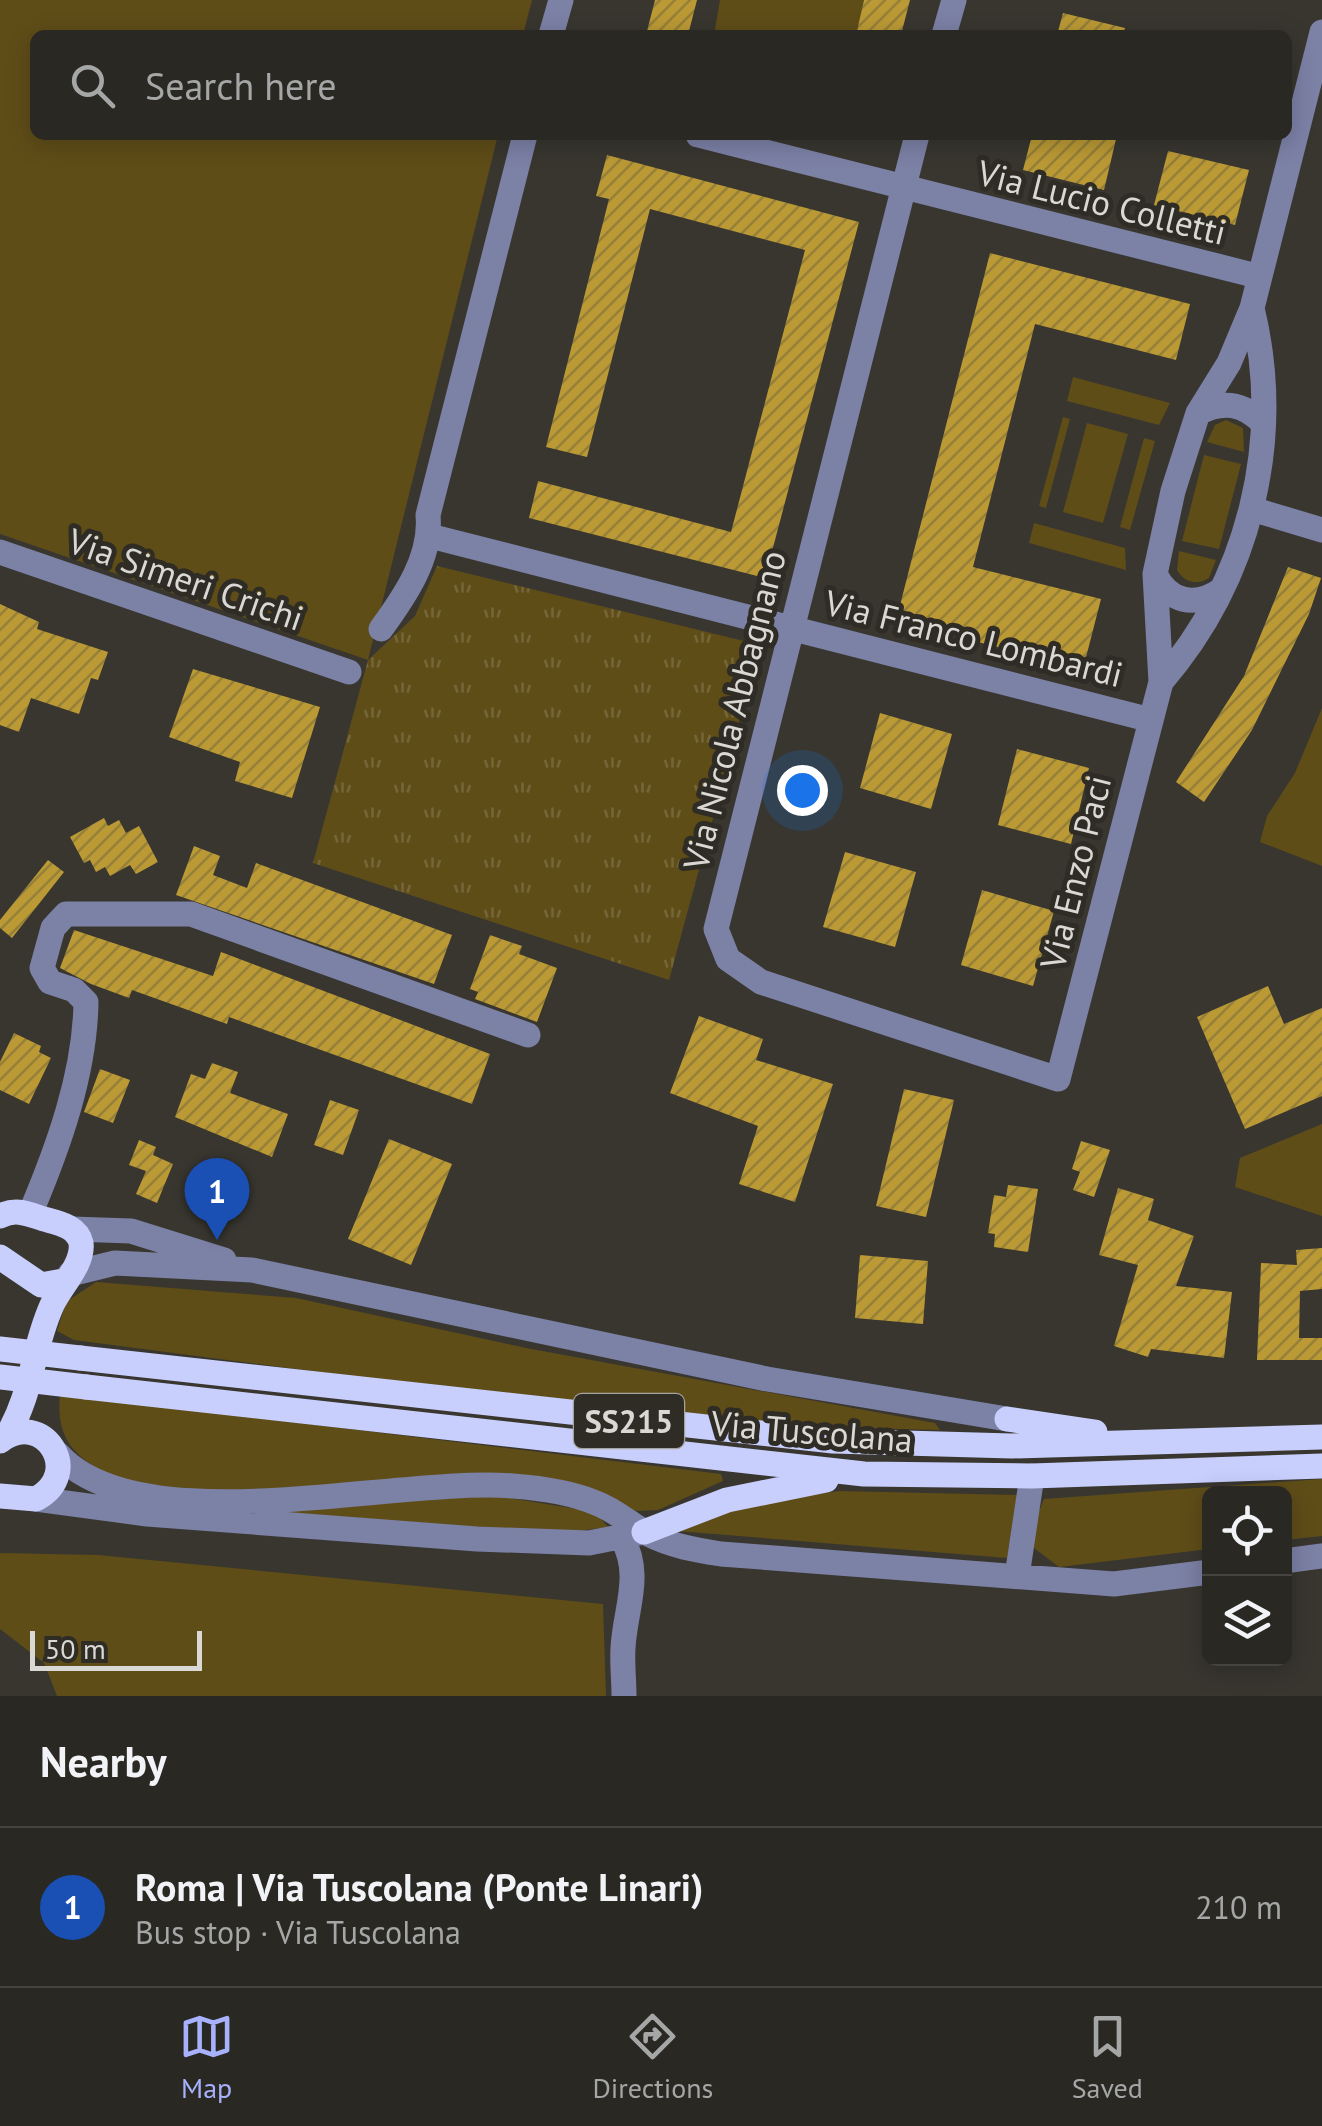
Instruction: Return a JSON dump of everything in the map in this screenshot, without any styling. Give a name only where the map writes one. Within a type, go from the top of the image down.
[{"type":"main road","points":[[4,1439],[32,1379],[38,1337],[66,1277],[80,1257],[81,1245],[72,1230],[12,1209]]},
{"type":"main road","points":[[6,1262],[40,1286],[66,1277]]},
{"type":"main road","points":[[6,1262],[38,1337]]},
{"type":"main road","name":"Via Tuscolana","points":[[0,1349],[790,1438],[992,1446],[1322,1438]]},
{"type":"main road","name":"Via Tuscolana","points":[[0,1377],[864,1474],[1032,1476],[1322,1466]]},
{"type":"main road","points":[[12,1496],[54,1486],[60,1465],[32,1379]]},
{"type":"main road","points":[[1008,1419],[1180,1442]]},
{"type":"main road","points":[[4,1439],[25,1431],[54,1448]]},
{"type":"main road","points":[[633,1535],[728,1500],[864,1474]]},
{"type":"street","points":[[553,30],[561,0]]},
{"type":"street","points":[[945,30],[954,0]]},
{"type":"street","name":"Via Enzo Paci","points":[[1058,1079],[1161,682],[1155,574],[1172,490],[1198,413],[1229,363],[1252,308],[1257,276],[1322,32]]},
{"type":"street","points":[[381,629],[406,594],[430,536],[428,515],[524,140]]},
{"type":"street","name":"Via Lucio Colletti","points":[[717,140],[1257,276]]},
{"type":"street","name":"Via Nicola Abbagnano","points":[[917,140],[716,929],[728,960],[761,982],[1058,1079]]},
{"type":"street","name":"Via Enzo Paci","points":[[1161,682],[1188,650],[1221,590],[1255,510],[1266,364],[1252,308]]},
{"type":"street","points":[[1198,413],[1226,404],[1240,406],[1263,423]]},
{"type":"street","points":[[1255,510],[1322,530]]},
{"type":"street","name":"Via Franco Lombardi","points":[[430,536],[1151,720]]},
{"type":"street","name":"Via Simeri Crichi","points":[[0,552],[349,672]]},
{"type":"street","points":[[1155,574],[1171,595],[1183,600],[1210,598],[1221,590]]},
{"type":"street","points":[[12,1209],[65,1120],[86,1028],[86,1002],[74,990],[50,982],[42,968],[53,928],[66,914],[191,914],[528,1036]]},
{"type":"street","name":"Via Tuscolana","points":[[72,1230],[109,1229],[154,1236],[252,1270],[767,1379],[1008,1419]]},
{"type":"street","name":"Via Tuscolana","points":[[66,1277],[115,1264],[252,1270]]},
{"type":"street","points":[[54,1448],[70,1466],[98,1481],[170,1498],[258,1500],[506,1485],[585,1499],[633,1535],[722,1554],[1114,1584],[1202,1573]]},
{"type":"street","points":[[1017,1576],[1032,1476]]},
{"type":"street","points":[[12,1496],[147,1514],[464,1538],[578,1543],[633,1535]]},
{"type":"street","points":[[624,1696],[623,1645],[634,1586],[630,1552],[633,1535]]},
{"type":"street","points":[[1292,1560],[1322,1556]]},
{"type":"green space","points":[[0,0],[532,0],[524,30],[30,30],[30,140],[497,140],[368,660],[0,534]]},
{"type":"green space","points":[[720,0],[864,0],[857,30],[715,30]]},
{"type":"green space","points":[[1073,377],[1170,403],[1159,425],[1067,401]]},
{"type":"green space","points":[[1063,417],[1070,419],[1046,508],[1039,506]]},
{"type":"green space","points":[[1226,420],[1243,428],[1244,452],[1207,442],[1215,425]]},
{"type":"green space","points":[[1087,423],[1128,434],[1103,523],[1063,512]]},
{"type":"green space","points":[[1144,438],[1155,441],[1130,530],[1120,527]]},
{"type":"green space","points":[[1204,455],[1241,464],[1219,549],[1182,541]]},
{"type":"green space","points":[[1034,523],[1125,548],[1126,570],[1029,543]]},
{"type":"green space","points":[[1179,551],[1216,560],[1209,578],[1191,582],[1183,577],[1177,570]]},
{"type":"green space","points":[[437,566],[760,645],[669,980],[313,863],[368,660],[415,616]]},
{"type":"green space","points":[[1322,708],[1322,866],[1260,842],[1267,816],[1295,773]]},
{"type":"green space","points":[[1322,1124],[1322,1216],[1235,1187],[1240,1158]]},
{"type":"green space","points":[[96,1282],[296,1298],[526,1348],[935,1423],[940,1430],[776,1426],[628,1412],[74,1340],[57,1331],[66,1302]]},
{"type":"green space","points":[[60,1394],[721,1474],[723,1481],[658,1510],[636,1511],[605,1496],[189,1494],[120,1479],[82,1458],[64,1434]]},
{"type":"green space","points":[[1322,1479],[1322,1536],[1292,1539],[1292,1486],[1225,1486]]},
{"type":"green space","points":[[1202,1488],[1202,1550],[1059,1567],[1034,1548],[1035,1521],[1044,1499]]},
{"type":"green space","points":[[840,1491],[1017,1495],[1007,1558],[677,1531],[691,1521],[731,1507]]},
{"type":"green space","points":[[485,1494],[595,1512],[608,1527],[562,1533],[254,1512]]},
{"type":"green space","points":[[0,1553],[98,1555],[603,1604],[606,1696],[57,1696],[44,1663],[0,1629]]},
{"type":"building","points":[[655,0],[697,0],[689,30],[647,30]]},
{"type":"building","points":[[864,0],[910,0],[902,30],[857,30]]},
{"type":"building","points":[[1063,13],[1125,28],[1125,30],[1058,30]]},
{"type":"building","points":[[1031,140],[1116,140],[1104,190],[1023,170]]},
{"type":"building","points":[[1168,151],[1249,170],[1235,225],[1154,205]]},
{"type":"building","points":[[607,155],[859,222],[765,578],[529,518],[538,481],[731,532],[805,250],[650,209],[587,457],[546,447],[609,199],[596,196]]},
{"type":"building","points":[[990,253],[1190,304],[1176,360],[1035,324],[973,567],[1101,599],[1083,669],[896,621]]},
{"type":"building","points":[[1288,567],[1321,578],[1309,614],[1252,730],[1204,802],[1176,782],[1244,676]]},
{"type":"building","points":[[0,604],[39,622],[37,629],[108,652],[98,680],[91,678],[79,714],[31,698],[19,732],[0,725]]},
{"type":"building","points":[[193,669],[320,707],[292,798],[235,781],[240,762],[169,737]]},
{"type":"building","points":[[880,713],[952,734],[931,809],[860,788]]},
{"type":"building","points":[[1017,749],[1089,768],[1071,844],[998,825]]},
{"type":"building","points":[[104,818],[108,826],[119,820],[126,833],[139,826],[158,862],[136,874],[130,865],[110,876],[105,867],[96,872],[90,860],[84,863],[70,837]]},
{"type":"building","points":[[194,846],[220,856],[213,875],[247,888],[256,863],[452,935],[434,984],[176,895]]},
{"type":"building","points":[[845,852],[916,872],[895,947],[823,927]]},
{"type":"building","points":[[48,860],[64,872],[12,938],[0,928],[0,920]]},
{"type":"building","points":[[982,890],[1054,911],[1033,986],[961,965]]},
{"type":"building","points":[[74,930],[213,976],[221,952],[490,1054],[472,1104],[229,1017],[227,1024],[132,990],[129,998],[91,984],[60,968]]},
{"type":"building","points":[[490,935],[522,946],[519,954],[557,968],[537,1022],[475,999],[478,992],[470,989]]},
{"type":"building","points":[[1268,986],[1284,1024],[1322,1008],[1322,1096],[1245,1129],[1197,1017]]},
{"type":"building","points":[[699,1016],[763,1039],[756,1060],[833,1084],[795,1202],[739,1184],[758,1126],[670,1093]]},
{"type":"building","points":[[14,1033],[41,1046],[39,1052],[51,1058],[29,1104],[0,1090],[0,1062]]},
{"type":"building","points":[[212,1063],[238,1072],[230,1093],[288,1114],[272,1157],[175,1117],[191,1074],[205,1079]]},
{"type":"building","points":[[100,1069],[130,1080],[113,1123],[84,1112]]},
{"type":"building","points":[[904,1089],[954,1100],[926,1217],[876,1206]]},
{"type":"building","points":[[330,1100],[359,1110],[343,1155],[314,1145]]},
{"type":"building","points":[[389,1139],[452,1164],[411,1265],[348,1239]]},
{"type":"building","points":[[139,1140],[156,1147],[153,1155],[173,1164],[157,1203],[136,1194],[146,1171],[129,1165]]},
{"type":"building","points":[[1081,1141],[1110,1150],[1094,1197],[1073,1190],[1080,1172],[1072,1169]]},
{"type":"building","points":[[1008,1185],[1038,1189],[1028,1252],[994,1247],[995,1234],[988,1233],[994,1195],[1006,1197]]},
{"type":"building","points":[[1118,1188],[1154,1199],[1148,1220],[1194,1236],[1176,1286],[1232,1292],[1224,1358],[1151,1349],[1148,1357],[1114,1346],[1138,1265],[1099,1255]]},
{"type":"building","points":[[1322,1248],[1322,1289],[1300,1291],[1299,1338],[1322,1338],[1322,1360],[1257,1360],[1261,1263],[1297,1265],[1296,1250]]},
{"type":"building","points":[[860,1255],[928,1261],[923,1324],[855,1318]]},
{"type":"place","name":"Roma | Via Tuscolana (Ponte Linari)","points":[[217,1240]]}]
